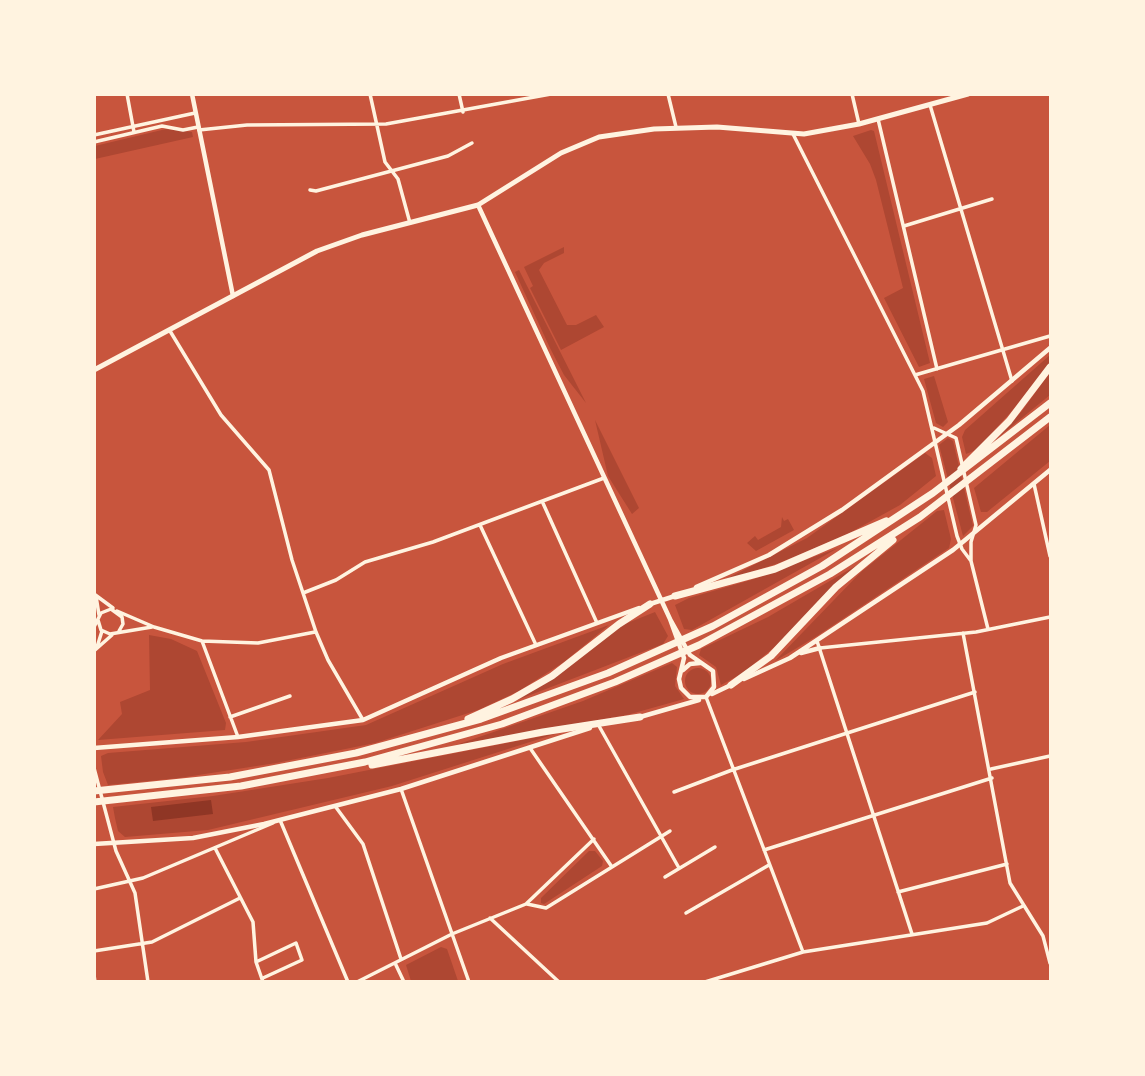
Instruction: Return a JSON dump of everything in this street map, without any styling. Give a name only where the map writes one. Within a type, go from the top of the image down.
[{"type":"highway","points":[[975,459],[1051,367]]},
{"type":"highway","points":[[94,791],[255,773],[349,755],[438,732],[540,699],[665,648],[822,566],[945,485],[975,459],[1051,403]]},
{"type":"highway","points":[[731,685],[771,656],[836,587],[920,517],[1051,417]]},
{"type":"highway","points":[[675,596],[775,569],[909,510]]},
{"type":"highway","points":[[288,778],[408,752],[569,700],[699,645],[810,586],[920,517]]},
{"type":"highway","points":[[438,732],[536,686],[650,604]]},
{"type":"highway","points":[[94,802],[181,794],[288,778],[568,727],[640,717]]},
{"type":"main road","points":[[94,370],[317,251],[478,205],[540,166],[591,139],[676,127],[717,127],[793,134],[859,124],[968,94]]},
{"type":"street","points":[[127,94],[134,132]]},
{"type":"street","points":[[192,94],[233,296]]},
{"type":"street","points":[[370,94],[385,162],[398,179],[410,223]]},
{"type":"street","points":[[459,94],[463,112]]},
{"type":"street","points":[[519,94],[520,102]]},
{"type":"street","points":[[94,142],[162,126],[183,130],[247,125],[375,125],[520,102],[551,94]]},
{"type":"street","points":[[668,94],[676,127]]},
{"type":"street","points":[[852,94],[859,124]]},
{"type":"street","points":[[930,105],[1012,381]]},
{"type":"street","points":[[94,135],[195,113]]},
{"type":"street","points":[[878,119],[937,369]]},
{"type":"street","points":[[793,134],[915,375],[933,427],[960,545],[971,561]]},
{"type":"street","points":[[310,190],[316,191],[448,156],[472,142]]},
{"type":"street","points":[[903,226],[992,199]]},
{"type":"street","points":[[478,205],[670,619],[684,655],[679,684],[683,692],[690,697],[705,697],[715,687],[715,676],[710,667],[688,653],[670,619]]},
{"type":"street","points":[[170,331],[221,415],[269,470],[316,632],[328,660],[363,720]]},
{"type":"street","points":[[915,375],[1051,335]]},
{"type":"street","points":[[94,748],[238,737],[363,720],[536,645],[675,596],[755,562],[796,540],[948,433],[1051,348]]},
{"type":"street","points":[[933,427],[956,438],[976,525],[971,542],[971,561],[989,629]]},
{"type":"street","points":[[94,844],[193,838],[281,820],[401,789],[599,726],[640,717],[705,697],[790,658],[817,641],[960,545],[1051,470]]},
{"type":"street","points":[[303,593],[336,580],[365,562],[480,525],[604,478]]},
{"type":"street","points":[[1034,484],[1051,556]]},
{"type":"street","points":[[542,501],[597,623]]},
{"type":"street","points":[[480,525],[536,645]]},
{"type":"street","points":[[94,594],[116,610],[154,627],[202,641],[258,643],[316,632]]},
{"type":"street","points":[[94,594],[99,603],[94,629],[116,633],[154,627]]},
{"type":"street","points":[[98,618],[104,611],[116,610]]},
{"type":"street","points":[[95,651],[123,624],[116,610]]},
{"type":"street","points":[[790,658],[820,649],[962,633],[1051,617]]},
{"type":"street","points":[[95,651],[101,630],[98,618]]},
{"type":"street","points":[[962,633],[992,778],[1010,883],[1043,936],[1051,963]]},
{"type":"street","points":[[202,641],[238,737]]},
{"type":"street","points":[[817,641],[912,934]]},
{"type":"street","points":[[682,671],[690,664],[700,663]]},
{"type":"street","points":[[674,792],[732,770],[975,692]]},
{"type":"street","points":[[230,717],[290,696]]},
{"type":"street","points":[[705,697],[803,952]]},
{"type":"street","points":[[599,726],[659,838],[679,869]]},
{"type":"street","points":[[530,747],[612,867]]},
{"type":"street","points":[[990,769],[1051,756]]},
{"type":"street","points":[[95,770],[114,843],[135,893],[148,982]]},
{"type":"street","points":[[763,850],[992,778]]},
{"type":"street","points":[[401,789],[469,982]]},
{"type":"street","points":[[335,806],[363,844],[401,959]]},
{"type":"street","points":[[94,889],[143,878],[281,820]]},
{"type":"street","points":[[281,820],[348,982]]},
{"type":"street","points":[[526,904],[546,908],[670,831]]},
{"type":"street","points":[[356,982],[452,934],[526,904],[594,839]]},
{"type":"street","points":[[665,877],[715,847]]},
{"type":"street","points":[[215,848],[254,922],[256,962],[263,980],[302,960],[296,943],[256,962]]},
{"type":"street","points":[[898,892],[1007,863]]},
{"type":"street","points":[[685,913],[769,865]]},
{"type":"street","points":[[94,951],[152,942],[240,898]]},
{"type":"street","points":[[705,982],[803,952],[987,923],[1023,906]]},
{"type":"street","points":[[490,918],[559,982]]},
{"type":"street","points":[[395,963],[404,982]]},
{"type":"street","points":[[94,975],[95,982]]},
{"type":"shaded area","points":[[166,129],[192,132],[193,137],[95,159],[95,146]]},
{"type":"shaded area","points":[[874,131],[930,363],[919,367],[884,298],[903,288],[876,180],[853,136]]},
{"type":"shaded area","points":[[564,247],[564,253],[544,263],[539,270],[567,325],[576,325],[596,315],[604,327],[561,350],[530,288],[533,286],[524,267]]},
{"type":"shaded area","points":[[519,270],[586,403],[564,375],[550,348],[515,272]]},
{"type":"shaded area","points":[[1050,355],[1050,364],[1011,412],[976,450],[966,454],[962,437],[965,430]]},
{"type":"shaded area","points":[[1050,372],[1050,395],[995,440],[1022,411]]},
{"type":"shaded area","points":[[934,376],[948,422],[943,427],[936,423],[924,379]]},
{"type":"shaded area","points":[[595,420],[639,508],[632,514],[608,476]]},
{"type":"shaded area","points":[[1050,425],[1050,461],[987,512],[981,512],[974,488]]},
{"type":"shaded area","points":[[948,438],[953,441],[973,526],[963,536],[939,445]]},
{"type":"shaded area","points":[[925,453],[932,458],[936,476],[900,505],[844,536],[779,563],[716,584],[807,538]]},
{"type":"shaded area","points":[[944,510],[951,539],[949,548],[775,661],[861,572],[937,511]]},
{"type":"shaded area","points":[[782,517],[784,521],[788,519],[794,530],[756,551],[747,543],[755,536],[758,540],[781,527]]},
{"type":"shaded area","points":[[838,548],[692,630],[684,629],[675,605]]},
{"type":"shaded area","points":[[859,564],[789,635],[743,673],[721,685],[716,667],[699,655],[701,649],[768,617]]},
{"type":"shaded area","points":[[655,612],[668,636],[663,644],[512,702],[555,677],[620,626]]},
{"type":"shaded area","points":[[609,625],[564,662],[519,691],[478,710],[375,743],[276,763],[179,778],[108,785],[103,772],[101,756],[108,753],[246,742],[366,725],[503,664]]},
{"type":"shaded area","points":[[149,635],[171,639],[197,651],[226,723],[225,730],[98,740],[122,714],[120,702],[150,690]]},
{"type":"shaded area","points":[[672,663],[677,667],[675,686],[684,699],[627,715],[456,745],[583,701]]},
{"type":"shaded area","points":[[698,668],[708,671],[711,681],[708,691],[698,694],[688,691],[685,681],[688,671]]},
{"type":"shaded area","points":[[558,733],[392,786],[208,830],[125,837],[118,831],[113,807],[213,796],[328,778]]},
{"type":"shaded area","points":[[211,800],[213,814],[153,821],[151,807]]},
{"type":"shaded area","points":[[589,851],[595,851],[603,861],[602,866],[544,904],[541,903],[541,898]]},
{"type":"shaded area","points":[[441,947],[447,949],[458,981],[411,981],[406,965]]}]
